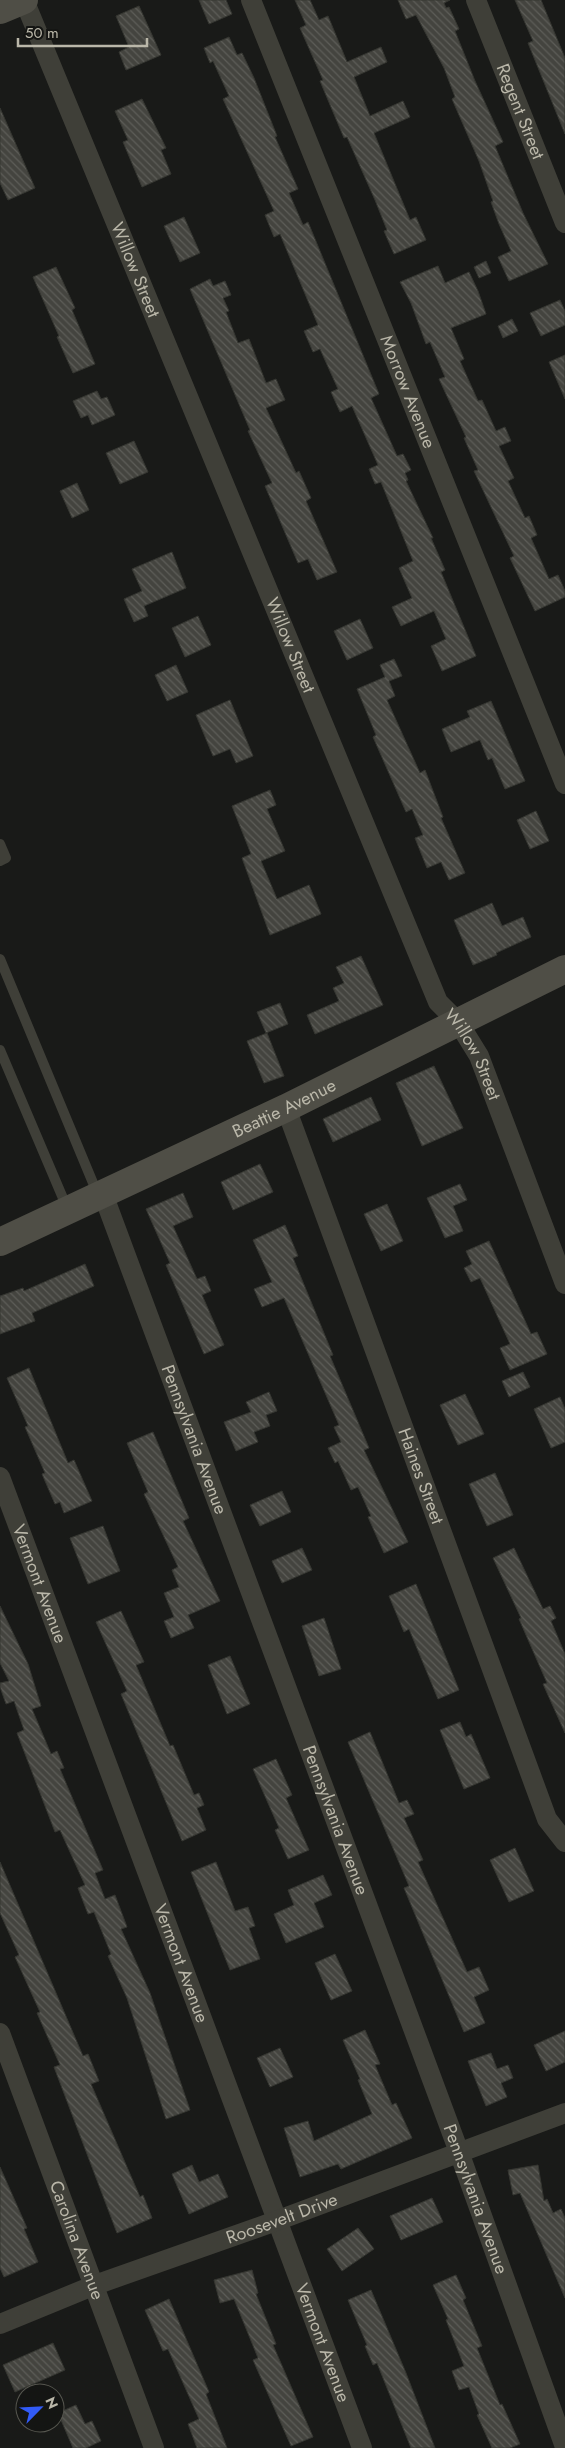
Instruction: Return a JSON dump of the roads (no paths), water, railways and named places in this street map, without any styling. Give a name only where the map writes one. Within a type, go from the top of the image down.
[{"type":"street","points":[[0,10],[24,0]]},
{"type":"street","name":"Willow Street","points":[[24,0],[438,1002],[458,1022],[479,1056],[565,1284]]},
{"type":"street","name":"Morrow Avenue","points":[[251,0],[565,784]]},
{"type":"street","name":"Regent Street","points":[[476,0],[565,223]]},
{"type":"street","name":"Beattie Avenue","points":[[0,1242],[286,1108],[565,969]]},
{"type":"street","name":"Haines Street","points":[[286,1108],[547,1819],[565,1842]]},
{"type":"street","name":"Pennsylvania Avenue","points":[[101,1195],[459,2152],[565,2448]]},
{"type":"street","name":"Vermont Avenue","points":[[0,1477],[362,2448]]},
{"type":"street","name":"Carolina Avenue","points":[[0,2033],[154,2448]]},
{"type":"street","name":"Roosevelt Drive","points":[[0,2324],[95,2285],[276,2221],[565,2113]]},
{"type":"lane","points":[[0,844],[3,860]]},
{"type":"lane","points":[[0,959],[101,1195]]},
{"type":"lane","points":[[0,1050],[68,1210]]}]
